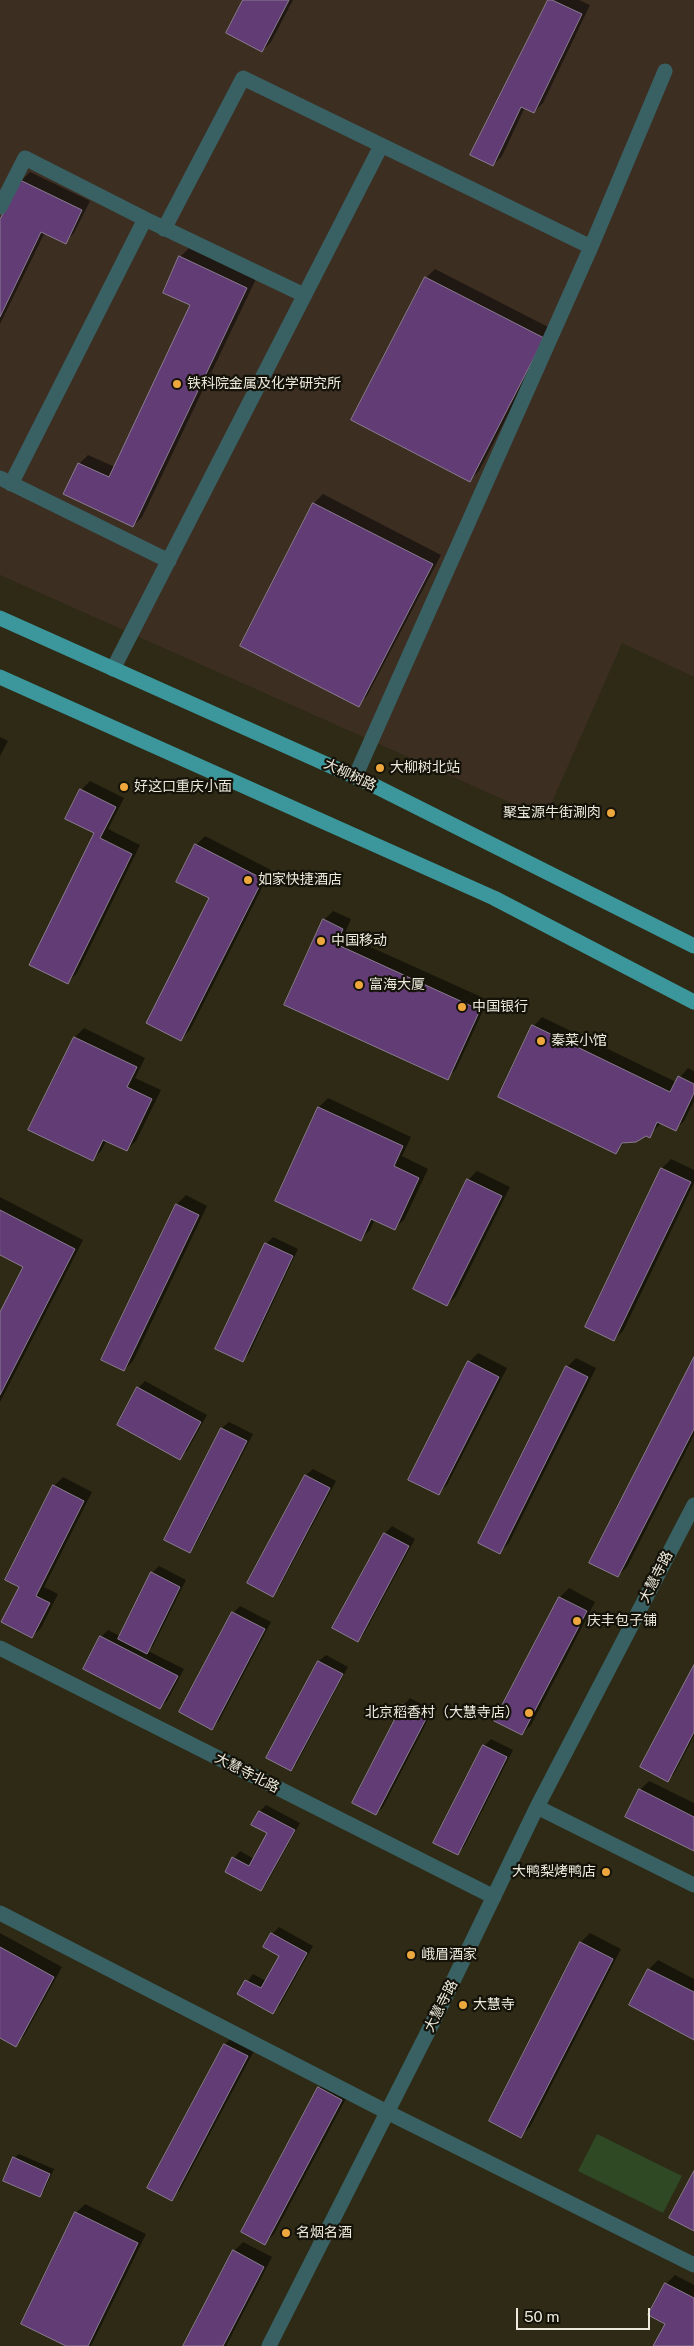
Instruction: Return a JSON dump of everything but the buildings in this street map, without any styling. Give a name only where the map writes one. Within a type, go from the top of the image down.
[{"type":"main road","name":"大柳树路","points":[[0,618],[355,777],[694,946]]},
{"type":"main road","points":[[0,677],[494,898],[694,1002]]},
{"type":"street","points":[[355,777],[591,247],[665,71]]},
{"type":"street","points":[[164,228],[243,78],[591,247]]},
{"type":"street","points":[[113,669],[381,146]]},
{"type":"street","points":[[0,207],[25,158],[145,220],[304,295]]},
{"type":"street","points":[[145,220],[6,481],[169,561]]},
{"type":"street","name":"大慧寺路","points":[[268,2346],[387,2112],[537,1807],[694,1504]]},
{"type":"street","name":"大慧寺北路","points":[[0,1648],[494,1897]]},
{"type":"street","points":[[537,1807],[694,1885]]},
{"type":"street","points":[[0,1913],[387,2112],[694,2265]]},
{"type":"shaded area","points":[[0,0],[694,0],[694,677],[622,643],[545,818],[0,575]]},
{"type":"green space","points":[[597,2134],[682,2176],[663,2213],[578,2171]]},
{"type":"place","name":"铁科院金属及化学研究所","points":[[177,384]]},
{"type":"place","name":"大柳树北站","points":[[380,768]]},
{"type":"place","name":"好这口重庆小面","points":[[124,787]]},
{"type":"place","name":"聚宝源牛街涮肉","points":[[611,813]]},
{"type":"place","name":"如家快捷酒店","points":[[248,880]]},
{"type":"place","name":"中国移动","points":[[321,941]]},
{"type":"place","name":"富海大厦","points":[[359,985]]},
{"type":"place","name":"中国银行","points":[[462,1007]]},
{"type":"place","name":"秦菜小馆","points":[[541,1041]]},
{"type":"place","name":"庆丰包子铺","points":[[577,1621]]},
{"type":"place","name":"北京稻香村（大慧寺店）","points":[[529,1713]]},
{"type":"place","name":"大鸭梨烤鸭店","points":[[606,1872]]},
{"type":"place","name":"峨眉酒家","points":[[411,1955]]},
{"type":"place","name":"大慧寺","points":[[463,2005]]},
{"type":"place","name":"名烟名酒","points":[[286,2233]]}]
